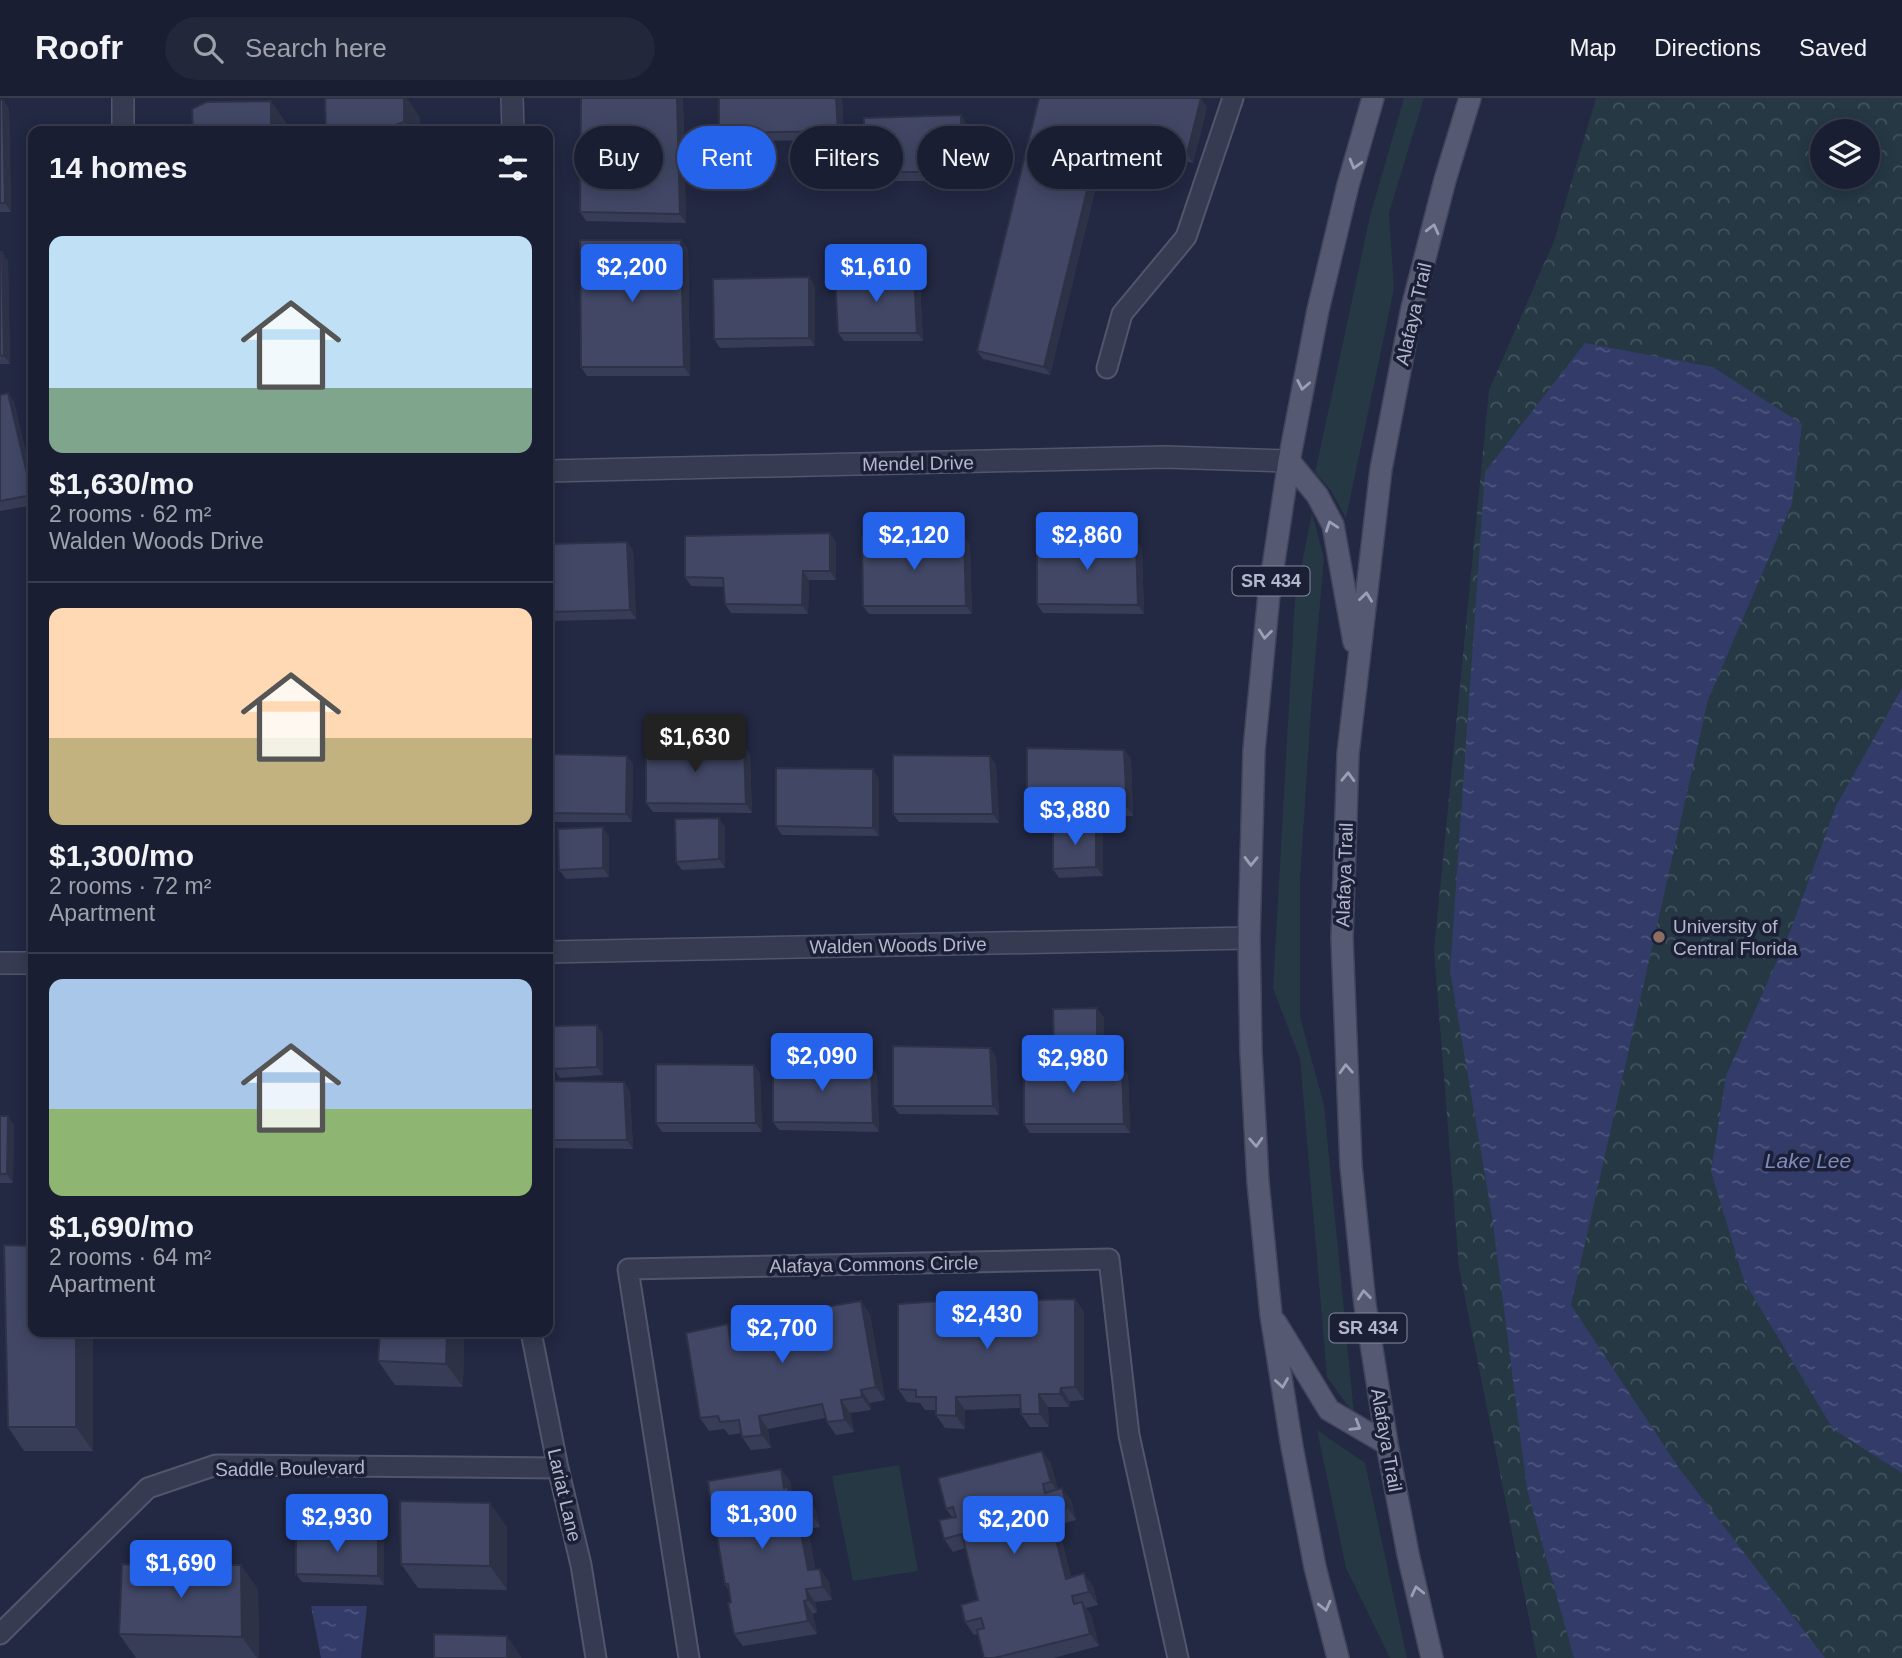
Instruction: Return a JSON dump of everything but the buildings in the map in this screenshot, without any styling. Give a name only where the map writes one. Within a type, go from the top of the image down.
[{"type":"main road","name":"SR 434","points":[[1338,1658],[1310,1541],[1271,1315],[1257,1168],[1249,938],[1254,750],[1269,594],[1289,461],[1318,310],[1373,98]]},
{"type":"main road","name":"Alafaya Trail","points":[[1432,1658],[1387,1444],[1365,1306],[1351,1166],[1345,1047],[1343,911],[1349,754],[1381,469],[1412,308],[1445,180],[1470,98]]},
{"type":"main road","points":[[1289,461],[1317,495],[1333,525],[1358,665]]},
{"type":"main road","points":[[1271,1315],[1329,1410],[1387,1444]]},
{"type":"street","points":[[123,98],[123,126]]},
{"type":"street","points":[[512,98],[513,126]]},
{"type":"street","name":"Mendel Drive","points":[[553,471],[1151,458],[1289,461]]},
{"type":"street","name":"Walden Woods Drive","points":[[553,952],[1249,938]]},
{"type":"street","points":[[0,964],[28,963]]},
{"type":"lane","points":[[1107,368],[1122,314],[1186,237],[1233,98]]},
{"type":"lane","name":"Alafaya Commons Circle","points":[[688,1658],[628,1269],[1110,1259],[1129,1435],[1178,1658]]},
{"type":"lane","name":"Lariat Lane","points":[[532,1337],[558,1468],[581,1565],[596,1658]]},
{"type":"lane","name":"Saddle Boulevard","points":[[0,1634],[148,1488],[216,1465],[558,1468]]},
{"type":"green space","points":[[1404,98],[1424,98],[1389,213],[1394,289],[1346,518],[1330,489],[1315,473],[1370,216]]},
{"type":"green space","name":"University of Central Florida","points":[[1596,98],[1902,98],[1902,1658],[1537,1658],[1459,1268],[1434,950],[1489,390],[1554,241]]},
{"type":"green space","points":[[1312,513],[1324,558],[1300,879],[1300,1017],[1324,1105],[1354,1414],[1327,1377],[1300,1059],[1273,988],[1295,598]]},
{"type":"green space","points":[[1317,1430],[1365,1463],[1407,1658],[1390,1658],[1346,1568]]},
{"type":"green space","points":[[899,1465],[918,1571],[853,1581],[832,1476]]},
{"type":"water","points":[[1585,343],[1713,367],[1802,424],[1792,504],[1708,700],[1571,1305],[1679,1468],[1825,1658],[1574,1658],[1527,1489],[1492,1216],[1450,971],[1485,472]]},
{"type":"water","name":"Lake Lee","points":[[1902,688],[1902,1473],[1833,1429],[1744,1281],[1711,1171],[1726,1076],[1791,929],[1836,806]]},
{"type":"water","points":[[311,1606],[367,1606],[361,1658],[321,1658]]},
{"type":"place","name":"University of Central Florida","points":[[1659,937]]}]
